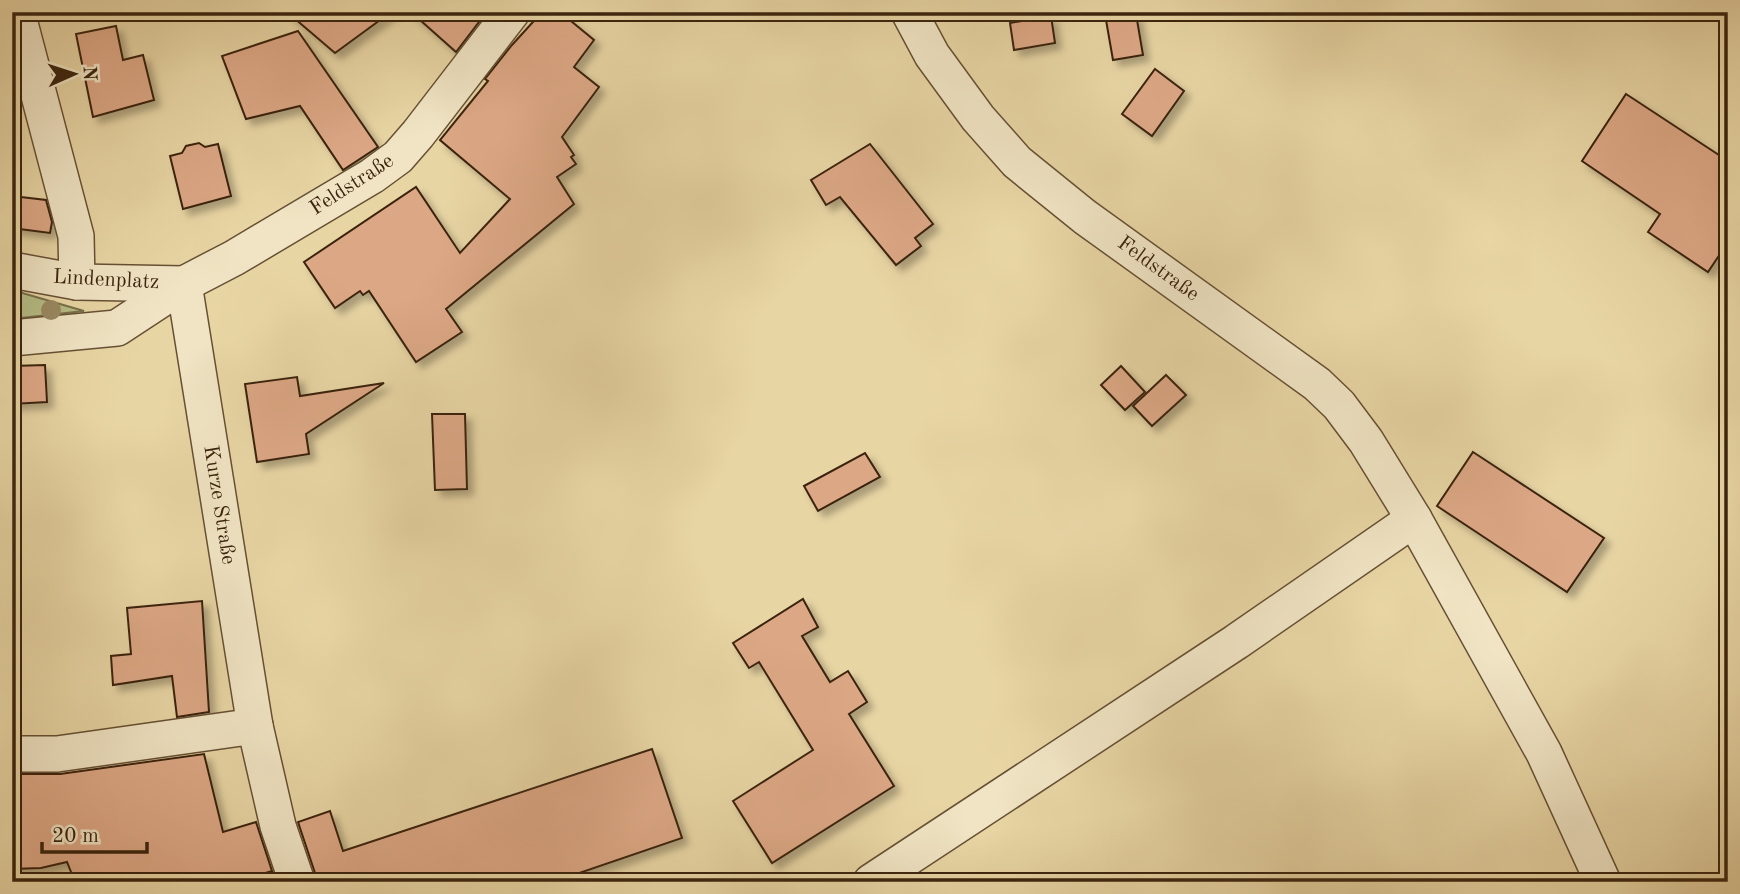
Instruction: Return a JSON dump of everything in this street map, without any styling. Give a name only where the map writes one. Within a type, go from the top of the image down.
[{"type":"street","points":[[17,12],[76,236],[77,282]]},
{"type":"street","name":"Feldstraße","points":[[184,284],[234,258],[360,183],[398,157],[512,12]]},
{"type":"street","name":"Feldstraße","points":[[909,12],[932,55],[978,118],[1017,162],[1085,217],[1318,385],[1339,405],[1366,441],[1414,519],[1544,753],[1603,882]]},
{"type":"street","name":"Lindenplatz","points":[[12,270],[77,282],[184,284]]},
{"type":"street","name":"Lindenplatz","points":[[12,338],[117,328],[184,284]]},
{"type":"street","name":"Kurze Straße","points":[[184,284],[255,726],[278,826],[297,882]]},
{"type":"street","points":[[871,882],[1236,642],[1414,519]]},
{"type":"street","points":[[12,754],[57,754],[255,726]]},
{"type":"green space","points":[[12,290],[84,311],[12,319]]},
{"type":"building","points":[[287,12],[391,12],[335,53]]},
{"type":"building","points":[[411,12],[475,12],[482,18],[456,52]]},
{"type":"building","points":[[542,12],[560,12],[594,40],[574,67],[599,87],[562,137],[574,155],[571,157],[576,164],[557,177],[574,204],[446,309],[462,332],[416,362],[369,291],[363,295],[360,291],[335,308],[304,262],[416,187],[460,253],[510,199],[440,140],[488,81],[485,79],[512,45]]},
{"type":"building","points":[[1136,14],[1143,55],[1113,60],[1106,20]]},
{"type":"building","points":[[1051,16],[1055,43],[1014,50],[1010,23]]},
{"type":"building","points":[[116,26],[123,60],[143,55],[154,100],[93,117],[76,34]]},
{"type":"building","points":[[298,31],[378,147],[343,170],[300,106],[246,119],[222,56]]},
{"type":"building","points":[[1155,69],[1184,91],[1152,136],[1122,114]]},
{"type":"building","points":[[1626,94],[1728,161],[1728,242],[1708,272],[1648,232],[1660,214],[1582,161]]},
{"type":"building","points":[[199,143],[205,147],[218,144],[231,196],[183,209],[170,156],[182,153],[186,146]]},
{"type":"building","points":[[870,144],[933,224],[915,238],[921,246],[896,265],[840,197],[826,205],[811,180]]},
{"type":"building","points":[[12,196],[46,200],[52,222],[50,233],[12,228]]},
{"type":"building","points":[[45,365],[47,402],[12,404],[12,366]]},
{"type":"building","points":[[1121,366],[1145,392],[1125,410],[1101,385]]},
{"type":"building","points":[[1166,375],[1186,395],[1152,426],[1133,406]]},
{"type":"building","points":[[297,377],[300,396],[384,383],[306,434],[309,454],[257,462],[245,384]]},
{"type":"building","points":[[432,414],[465,414],[467,489],[435,490]]},
{"type":"building","points":[[1473,452],[1604,538],[1567,592],[1437,506]]},
{"type":"building","points":[[865,453],[880,477],[818,511],[804,486]]},
{"type":"building","points":[[803,599],[818,627],[802,636],[830,682],[848,671],[867,702],[849,714],[894,786],[772,863],[733,801],[813,750],[759,662],[749,668],[733,643]]},
{"type":"building","points":[[202,601],[209,712],[177,717],[172,676],[113,685],[111,656],[131,654],[127,608]]},
{"type":"building","points":[[652,749],[682,838],[553,882],[318,882],[298,822],[330,811],[343,851]]},
{"type":"building","points":[[204,754],[223,832],[256,822],[272,871],[236,882],[75,882],[67,862],[41,868],[12,869],[12,774],[60,774]]}]
